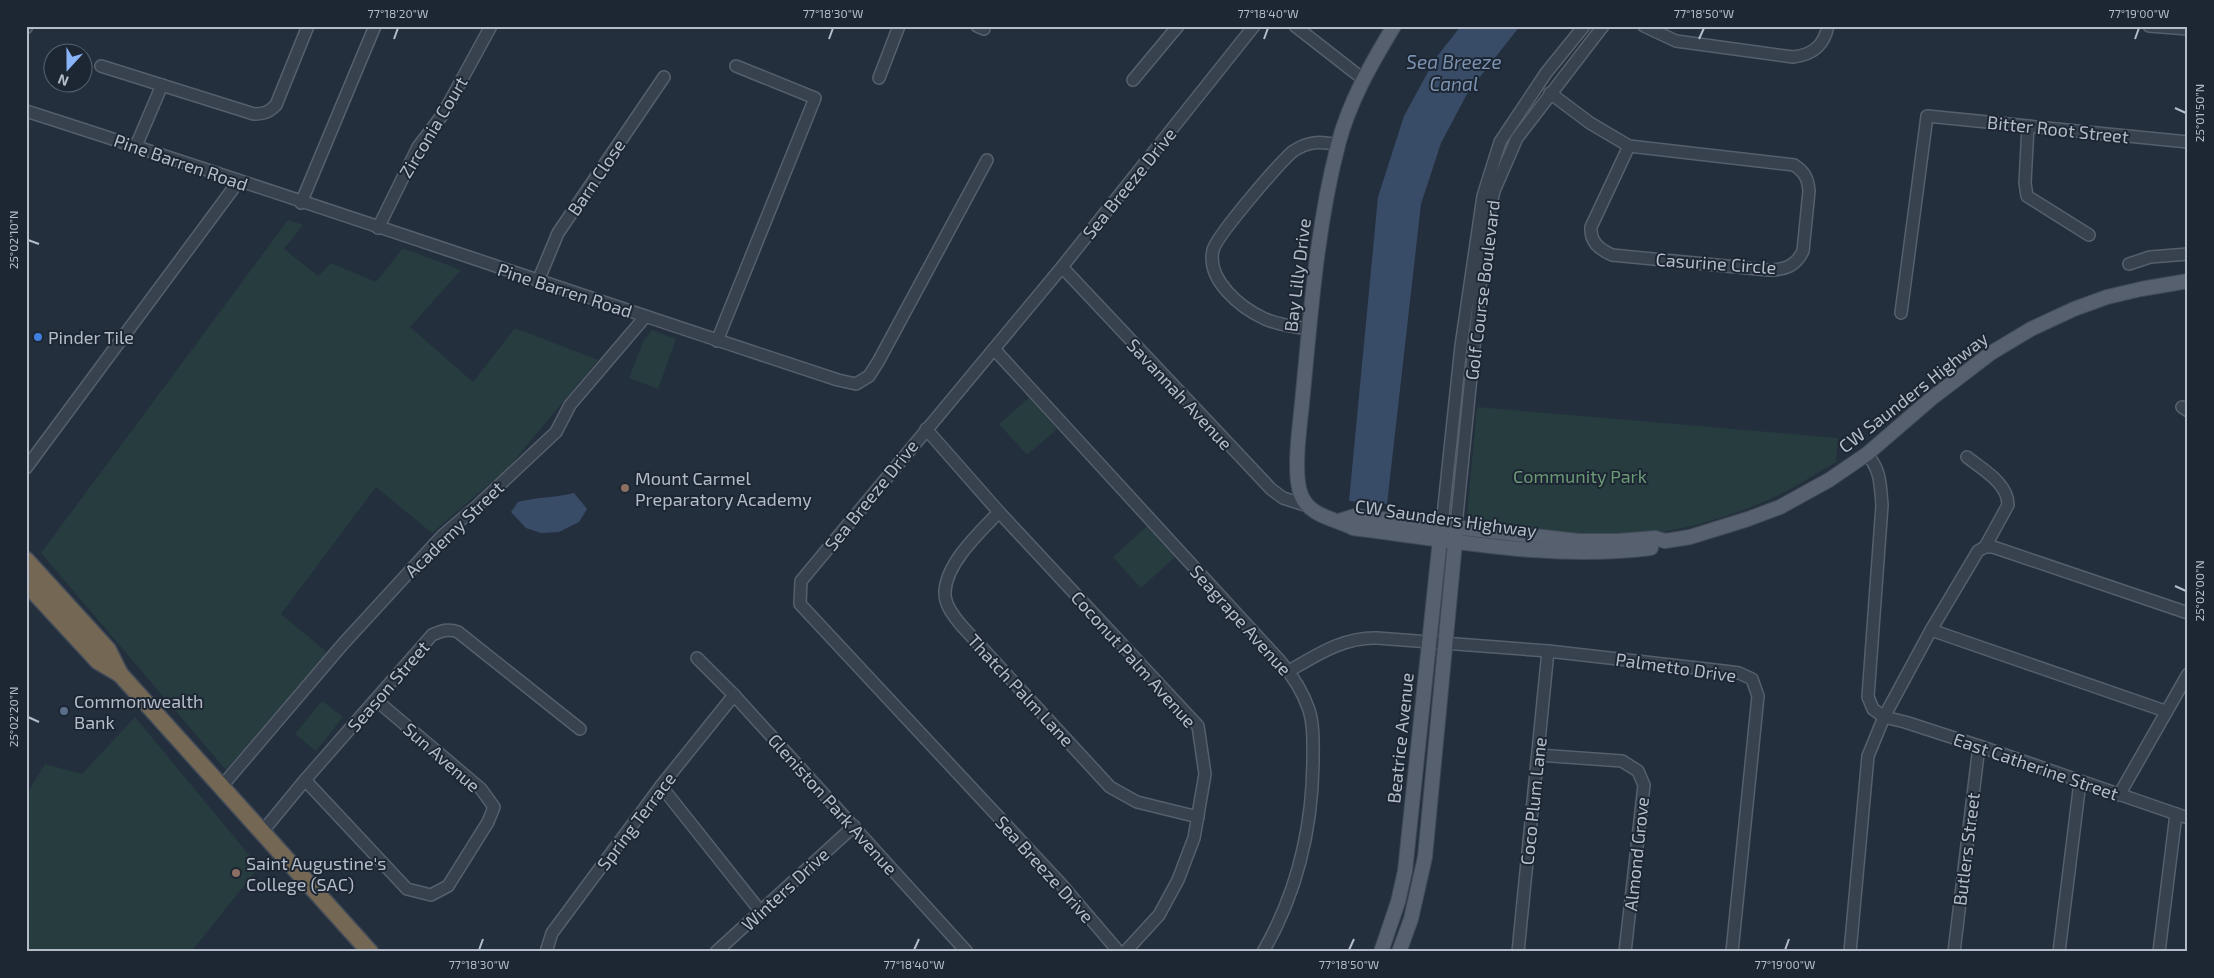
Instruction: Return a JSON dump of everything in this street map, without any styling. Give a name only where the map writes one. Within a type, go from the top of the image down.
[{"type":"highway","points":[[26,560],[108,650],[120,674],[370,952]]},
{"type":"highway","points":[[26,583],[98,661],[120,674]]},
{"type":"main road","name":"Bay Lilly Drive","points":[[1308,506],[1299,488],[1298,464],[1310,329],[1323,218],[1338,145],[1348,112],[1363,79],[1394,26]]},
{"type":"main road","name":"CW Saunders Highway","points":[[1339,521],[1353,528],[1531,550],[1579,552],[1638,550],[1656,547],[1665,541],[1690,537],[1748,520],[1780,507],[1829,480],[1867,454],[1932,398],[1991,353],[2031,329],[2074,309],[2107,298],[2140,289],[2188,281]]},
{"type":"main road","points":[[1308,506],[1324,517],[1339,521]]},
{"type":"main road","name":"CW Saunders Highway","points":[[1339,521],[1355,516],[1456,526],[1572,541],[1618,541],[1655,538],[1665,541]]},
{"type":"main road","name":"Beatrice Avenue","points":[[1381,952],[1398,902],[1405,871],[1442,525]]},
{"type":"main road","name":"Beatrice Avenue","points":[[1399,952],[1413,911],[1425,857],[1456,526]]},
{"type":"street","points":[[101,66],[254,114],[268,112],[276,105],[308,26]]},
{"type":"street","points":[[301,202],[375,26]]},
{"type":"street","name":"Zirconia Court","points":[[378,228],[418,147],[443,114],[491,26]]},
{"type":"street","points":[[879,78],[899,26]]},
{"type":"street","points":[[1133,80],[1178,26]]},
{"type":"street","name":"Sea Breeze Drive","points":[[1119,952],[1061,884],[800,604],[801,581],[1062,267],[1254,26]]},
{"type":"street","points":[[1295,26],[1363,79]]},
{"type":"street","name":"Golf Course Boulevard","points":[[1442,525],[1461,346],[1482,196],[1500,142],[1546,73],[1584,26]]},
{"type":"street","name":"Golf Course Boulevard","points":[[1456,526],[1485,238],[1494,190],[1517,138],[1602,26]]},
{"type":"street","points":[[1644,26],[1676,41],[1685,43],[1793,57],[1807,55],[1820,46],[1828,26]]},
{"type":"street","points":[[2149,26],[2188,30]]},
{"type":"street","points":[[718,341],[815,98],[736,66]]},
{"type":"street","name":"Barn Close","points":[[538,281],[558,232],[664,77]]},
{"type":"street","points":[[136,146],[162,85]]},
{"type":"street","name":"Casurine Circle","points":[[1550,93],[1590,123],[1629,146],[1794,165],[1799,168],[1808,181],[1810,191],[1803,251],[1800,258],[1795,264],[1785,268],[1768,270],[1612,255],[1602,250],[1593,240],[1591,227],[1629,146]]},
{"type":"street","name":"Pine Barren Road","points":[[26,111],[136,146],[238,182],[645,317],[838,380],[856,384],[869,376],[878,362],[987,160]]},
{"type":"street","name":"Bitter Root Street","points":[[1901,313],[1927,116],[2188,142]]},
{"type":"street","points":[[2028,126],[2024,182],[2027,196],[2089,235]]},
{"type":"street","points":[[1310,329],[1282,324],[1264,318],[1246,308],[1221,282],[1215,271],[1213,253],[1222,234],[1292,152],[1304,144],[1316,141],[1338,145]]},
{"type":"street","points":[[26,468],[238,182]]},
{"type":"street","points":[[2129,264],[2150,257],[2188,254]]},
{"type":"street","name":"Savannah Avenue","points":[[1062,267],[1270,489],[1283,498],[1308,506]]},
{"type":"street","name":"Academy Street","points":[[222,786],[343,644],[442,535],[476,507],[556,432],[570,405],[645,317]]},
{"type":"street","name":"Seagrape Avenue","points":[[994,350],[1289,671],[1306,702],[1311,718],[1313,743],[1310,809],[1300,863],[1287,904],[1263,952]]},
{"type":"street","name":"Coconut Palm Avenue","points":[[926,429],[999,512],[1198,726],[1205,774],[1194,838],[1178,880],[1159,915],[1125,952]]},
{"type":"street","points":[[1867,454],[1879,473],[1882,505],[1868,697],[1873,709],[1884,718]]},
{"type":"street","points":[[1967,457],[2005,489],[2008,498],[2008,504],[1985,547]]},
{"type":"street","name":"Thatch Palm Lane","points":[[999,512],[968,544],[948,577],[944,592],[948,608],[961,626],[1110,787],[1137,802],[1198,817]]},
{"type":"street","points":[[1850,952],[1868,756],[1884,718],[1931,630],[1978,551],[1985,547],[1993,547],[2188,613]]},
{"type":"street","name":"Season Street","points":[[263,832],[305,780],[432,635],[451,629],[458,632],[580,729]]},
{"type":"street","points":[[1931,630],[2166,711]]},
{"type":"street","name":"Palmetto Drive","points":[[1289,671],[1328,648],[1357,639],[1377,638],[1548,651],[1739,673],[1752,679],[1758,696],[1732,952]]},
{"type":"street","name":"Coco Plum Lane","points":[[1518,952],[1548,651]]},
{"type":"street","name":"Gleniston Park Avenue","points":[[697,658],[734,695],[967,952]]},
{"type":"street","points":[[2119,795],[2188,674]]},
{"type":"street","name":"Spring Terrace","points":[[546,952],[552,934],[661,786],[734,695]]},
{"type":"street","name":"Sun Avenue","points":[[305,780],[407,889],[431,895],[448,886],[488,822],[494,807],[481,789],[376,700]]},
{"type":"street","name":"East Catherine Street","points":[[1884,718],[1906,722],[1979,746],[2188,818]]},
{"type":"street","name":"Butlers Street","points":[[1954,952],[1979,746]]},
{"type":"street","name":"Almond Grove","points":[[1538,755],[1622,761],[1638,771],[1644,785],[1625,952]]},
{"type":"street","points":[[2059,952],[2080,782]]},
{"type":"street","points":[[661,786],[761,912]]},
{"type":"street","points":[[2159,952],[2176,814]]},
{"type":"street","name":"Winters Drive","points":[[716,952],[854,826]]},
{"type":"green space","points":[[288,220],[303,225],[284,249],[318,276],[331,263],[376,282],[403,248],[461,270],[410,327],[473,382],[515,328],[598,360],[508,468],[432,533],[376,487],[281,614],[328,653],[226,770],[41,553]]},
{"type":"green space","points":[[652,330],[676,339],[658,389],[629,378],[643,342]]},
{"type":"green space","points":[[1030,397],[1057,429],[1027,455],[999,424]]},
{"type":"green space","name":"Community Park","points":[[1477,407],[1838,438],[1836,462],[1794,487],[1753,506],[1706,522],[1658,533],[1612,537],[1578,535],[1495,524],[1467,514]]},
{"type":"green space","points":[[1147,526],[1175,557],[1141,588],[1113,557]]},
{"type":"green space","points":[[322,701],[343,717],[316,751],[295,734]]},
{"type":"green space","points":[[135,717],[259,867],[191,952],[26,952],[26,795],[45,764],[82,774]]},
{"type":"water","name":"Sea Breeze Canal","points":[[1461,26],[1520,26],[1468,92],[1441,143],[1421,204],[1387,504],[1349,501],[1378,197],[1404,116],[1435,59]]},
{"type":"water","points":[[574,493],[587,509],[579,522],[559,532],[541,533],[526,528],[511,512],[518,502]]},
{"type":"place","name":"Pinder Tile","points":[[38,337]]},
{"type":"place","name":"Mount Carmel Preparatory Academy","points":[[625,488]]},
{"type":"place","name":"Commonwealth Bank","points":[[64,711]]},
{"type":"place","name":"Saint Augustine's College (SAC)","points":[[236,873]]}]
